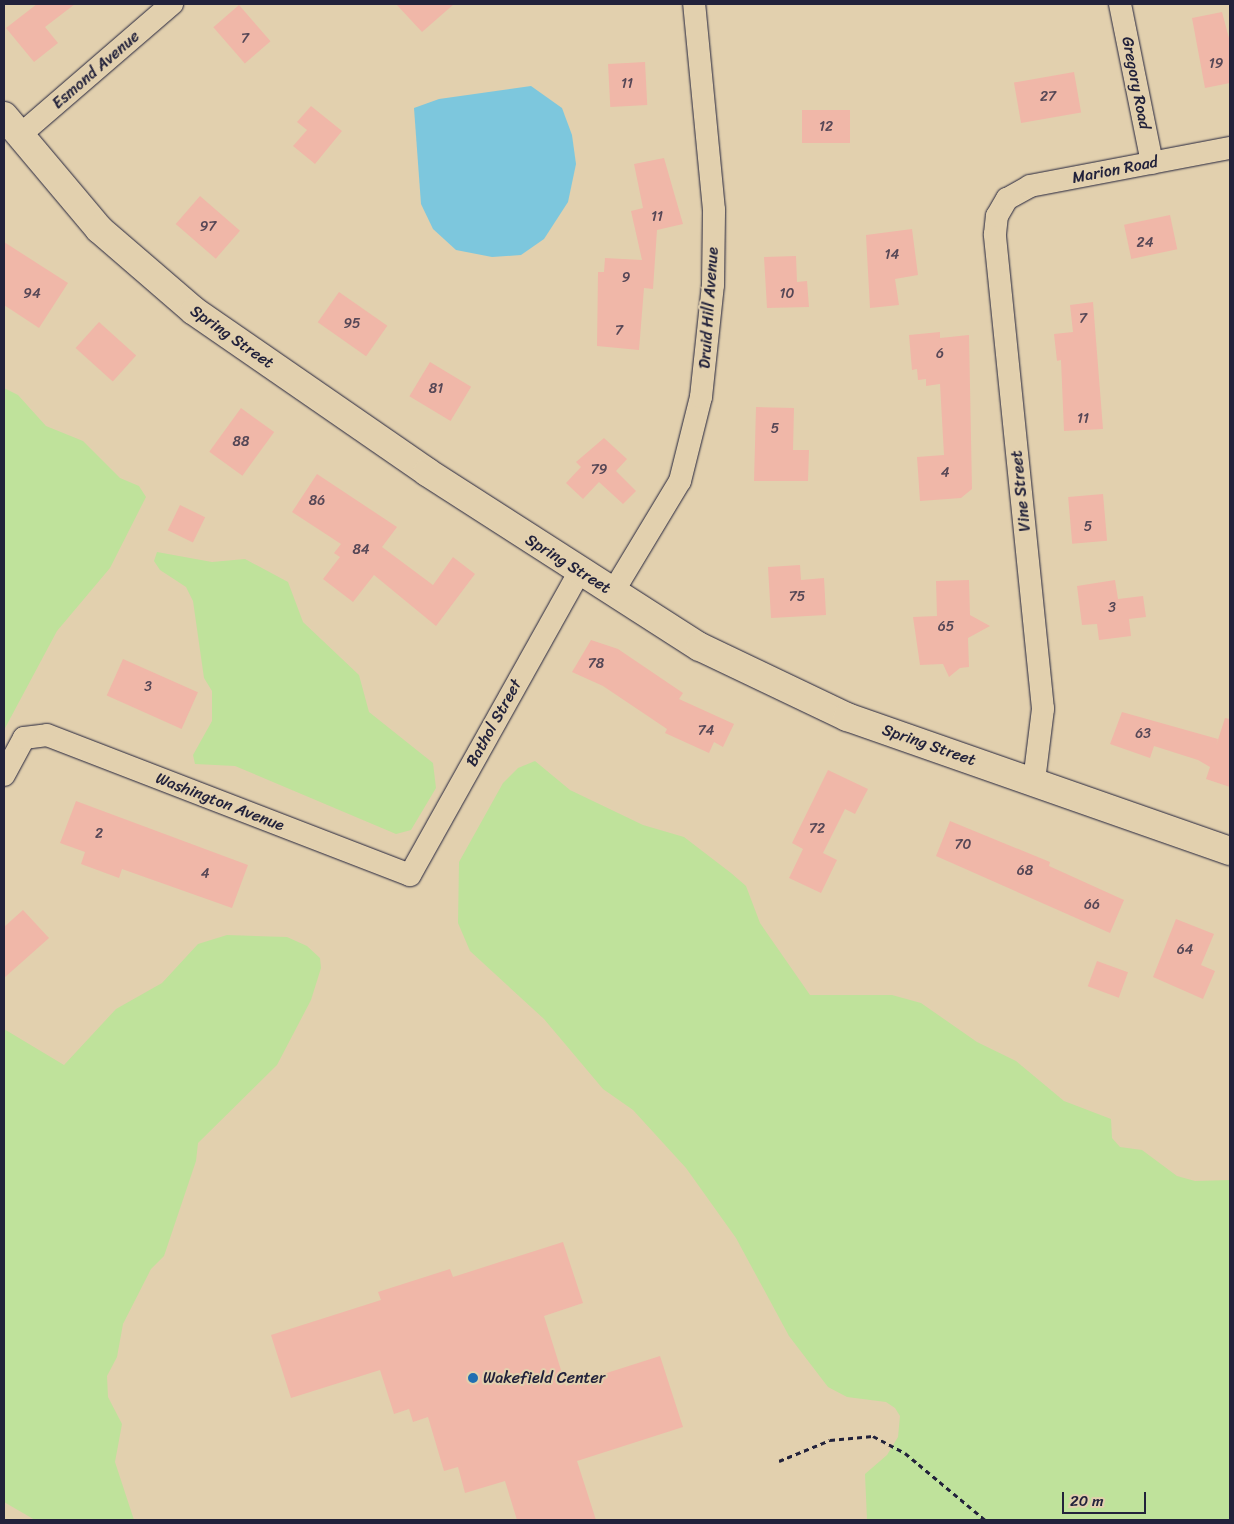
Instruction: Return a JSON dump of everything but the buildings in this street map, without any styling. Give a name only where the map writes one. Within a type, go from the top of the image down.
[{"type":"street","name":"Esmond Avenue","points":[[12,126],[172,4]]},
{"type":"street","name":"Druid Hill Avenue","points":[[613,592],[680,481],[701,397],[713,285],[714,210],[694,4]]},
{"type":"street","name":"Gregory Road","points":[[1120,4],[1152,163]]},
{"type":"street","name":"Spring Street","points":[[12,126],[100,228],[194,311],[578,572],[700,647],[810,702],[1230,852]]},
{"type":"street","name":"Marion Road","points":[[1004,202],[1030,186],[1230,148]]},
{"type":"street","name":"Vine Street","points":[[1004,202],[995,234],[1043,709],[1034,781]]},
{"type":"street","name":"Bathol Street","points":[[410,875],[578,572]]},
{"type":"street","name":"Washington Avenue","points":[[4,776],[18,745],[28,735],[47,735],[410,875]]},
{"type":"path","points":[[779,1460],[830,1440],[873,1436],[904,1453],[984,1520]]},
{"type":"green space","points":[[4,388],[18,395],[46,426],[83,441],[120,478],[139,486],[146,497],[110,568],[57,631],[4,730]]},
{"type":"green space","points":[[157,552],[212,562],[245,559],[288,582],[303,622],[359,675],[369,712],[433,763],[436,788],[411,830],[396,834],[235,766],[195,764],[193,755],[212,721],[212,691],[204,678],[193,601],[186,587],[160,570],[154,561]]},
{"type":"green space","points":[[535,761],[570,790],[643,825],[684,837],[731,873],[746,886],[760,923],[810,995],[892,995],[921,1003],[977,1042],[1016,1061],[1064,1101],[1111,1119],[1112,1138],[1120,1147],[1142,1150],[1177,1176],[1195,1181],[1230,1180],[1230,1520],[867,1520],[865,1474],[887,1455],[898,1437],[900,1416],[895,1408],[886,1402],[847,1397],[828,1387],[789,1336],[736,1238],[686,1168],[633,1110],[603,1089],[544,1019],[470,951],[458,923],[459,862],[503,783],[518,768]]},
{"type":"green space","points":[[227,935],[287,937],[307,946],[320,958],[321,968],[311,1000],[277,1065],[198,1143],[196,1161],[164,1256],[151,1269],[123,1324],[117,1357],[107,1376],[108,1397],[122,1424],[115,1462],[134,1520],[35,1520],[4,1502],[4,1029],[64,1065],[116,1009],[162,983],[198,944]]},
{"type":"water","points":[[531,86],[562,108],[572,135],[576,164],[568,202],[544,239],[521,255],[492,257],[456,250],[433,229],[421,204],[414,108],[439,99]]},
{"type":"place","name":"Wakefield Center","points":[[473,1378]]}]
